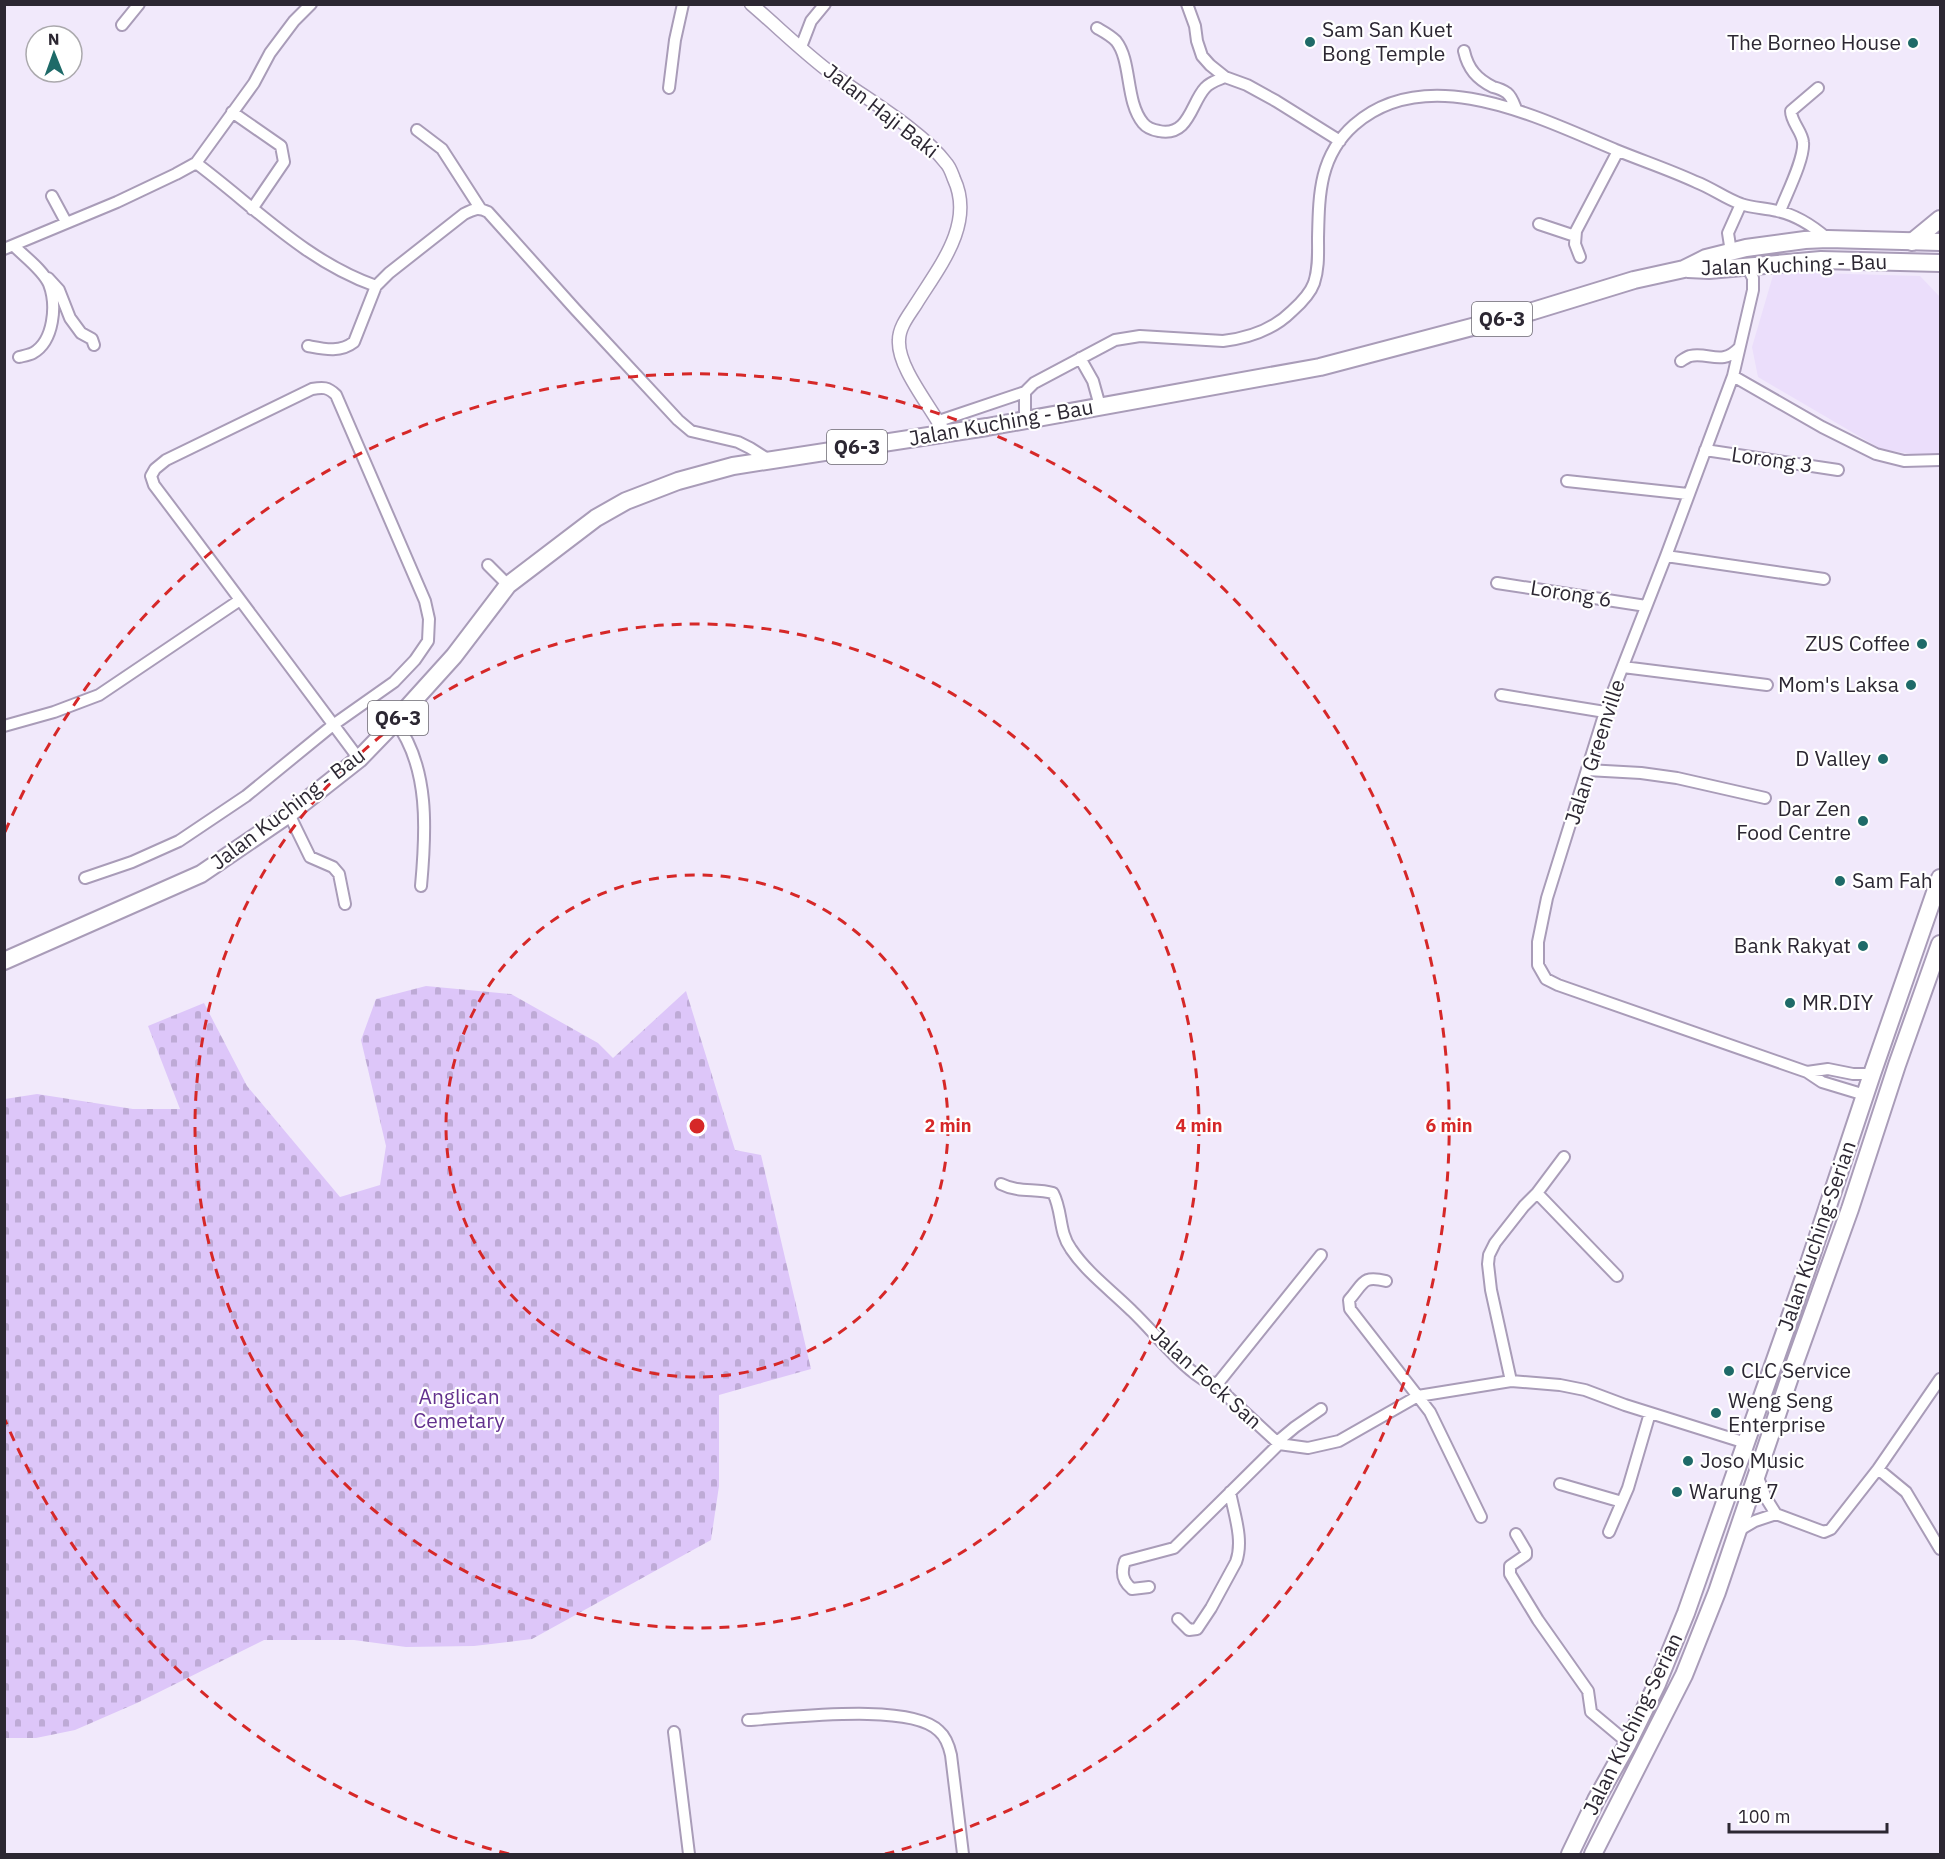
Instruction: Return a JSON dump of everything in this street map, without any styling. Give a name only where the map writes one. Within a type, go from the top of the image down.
[{"type":"main road","points":[[1912,242],[1941,219]]},
{"type":"main road","name":"Jalan Kuching - Bau","points":[[4,961],[201,874],[289,814],[359,759],[454,656],[508,585],[588,523],[626,501],[678,481],[733,466],[942,427],[1025,421],[1320,367],[1533,311],[1634,280],[1684,269],[1706,258],[1731,252],[1783,243],[1828,239],[1941,242]]},
{"type":"main road","name":"Jalan Kuching - Bau","points":[[1684,269],[1709,270],[1799,261],[1838,260],[1941,263]]},
{"type":"main road","name":"Jalan Kuching-Serian","points":[[1570,1854],[1657,1684],[1686,1613],[1941,878]]},
{"type":"main road","name":"Jalan Kuching-Serian","points":[[1593,1854],[1684,1675],[1717,1592],[1850,1209],[1897,1065],[1941,944]]},
{"type":"street","points":[[122,25],[139,4]]},
{"type":"street","points":[[9,247],[117,202],[196,162],[254,83],[270,53],[294,21],[311,4]]},
{"type":"street","points":[[669,88],[675,40],[683,4]]},
{"type":"street","name":"Jalan Haji Baki","points":[[751,4],[829,71],[924,139],[947,164],[960,192],[959,225],[950,250],[902,326],[898,341],[903,361],[921,397],[942,427]]},
{"type":"street","points":[[801,47],[811,21],[825,4]]},
{"type":"street","points":[[1187,4],[1202,56],[1210,65],[1225,77],[1248,85],[1340,141]]},
{"type":"street","points":[[1097,28],[1118,44],[1138,118],[1146,127],[1168,132],[1177,129],[1192,112],[1206,86],[1212,81],[1225,77]]},
{"type":"street","points":[[1464,51],[1466,61],[1475,75],[1484,82],[1506,92],[1516,110]]},
{"type":"street","points":[[1780,211],[1804,145],[1802,134],[1791,116],[1791,111],[1818,88]]},
{"type":"street","points":[[942,427],[1025,392],[1034,383],[1116,340],[1140,336],[1223,341],[1265,332],[1288,316],[1303,301],[1314,284],[1318,252],[1319,196],[1325,167],[1340,141],[1355,125],[1372,113],[1395,102],[1418,97],[1466,98],[1516,110],[1699,182],[1741,204],[1780,211],[1798,218],[1814,227],[1828,239]]},
{"type":"street","points":[[232,112],[281,146],[284,154],[284,162],[252,209]]},
{"type":"street","points":[[417,130],[442,149],[480,208],[488,212],[678,420],[691,431],[738,442],[769,460]]},
{"type":"street","points":[[1580,257],[1575,244],[1575,236],[1580,222],[1618,151]]},
{"type":"street","points":[[196,162],[280,232],[319,259],[347,276],[376,286]]},
{"type":"street","points":[[52,196],[66,222]]},
{"type":"street","points":[[1731,252],[1728,232],[1741,204]]},
{"type":"street","points":[[308,346],[327,350],[347,348],[354,342],[376,286],[389,273],[464,214],[480,208]]},
{"type":"street","points":[[1539,224],[1575,236]]},
{"type":"street","points":[[9,247],[35,266],[59,290],[70,318],[81,333],[92,339],[94,345]]},
{"type":"street","points":[[19,357],[33,353],[39,347],[47,336],[51,323],[53,303],[48,282],[35,266]]},
{"type":"street","name":"Jalan Greenville","points":[[1747,267],[1753,278],[1753,290],[1733,376],[1605,712],[1547,898],[1538,942],[1538,965],[1546,978],[1567,989],[1807,1072],[1822,1082],[1865,1095]]},
{"type":"street","points":[[1681,361],[1690,356],[1718,358],[1732,355],[1739,348]]},
{"type":"street","points":[[1080,358],[1093,381],[1100,406]]},
{"type":"street","points":[[1733,376],[1822,427],[1876,454],[1904,461],[1941,460]]},
{"type":"street","points":[[85,878],[132,862],[179,841],[246,796],[333,725],[394,682],[415,660],[428,641],[429,619],[425,601],[336,395],[329,388],[312,389],[166,460],[155,469],[151,476],[154,485],[333,725],[359,759]]},
{"type":"street","points":[[1025,392],[1025,421]]},
{"type":"street","name":"Lorong 3","points":[[1705,450],[1839,470]]},
{"type":"street","points":[[1567,481],[1688,494]]},
{"type":"street","points":[[1665,556],[1824,579]]},
{"type":"street","points":[[488,565],[508,585]]},
{"type":"street","name":"Lorong 6","points":[[1497,583],[1646,606]]},
{"type":"street","points":[[4,726],[54,712],[99,695],[240,600]]},
{"type":"street","points":[[1623,667],[1767,685]]},
{"type":"street","points":[[1502,695],[1605,712]]},
{"type":"street","points":[[395,721],[411,748],[423,796],[424,857],[421,886]]},
{"type":"street","points":[[1587,770],[1677,778],[1765,798]]},
{"type":"street","points":[[289,814],[310,857],[333,867],[339,874],[345,904]]},
{"type":"street","name":"Jalan Greenville","points":[[1807,1072],[1828,1069],[1853,1074],[1872,1074]]},
{"type":"street","points":[[1511,1381],[1491,1290],[1488,1264],[1495,1243],[1564,1157]]},
{"type":"street","name":"Jalan Fock San","points":[[1001,1184],[1010,1189],[1053,1193],[1064,1239],[1087,1269],[1115,1293],[1201,1378],[1218,1383],[1227,1396],[1278,1443],[1308,1448],[1339,1441],[1418,1396],[1511,1381],[1560,1385],[1585,1390],[1746,1443]]},
{"type":"street","points":[[1537,1193],[1617,1276]]},
{"type":"street","points":[[1218,1383],[1321,1255]]},
{"type":"street","points":[[1386,1281],[1371,1278],[1366,1280],[1349,1300],[1350,1309],[1430,1412],[1481,1517]]},
{"type":"street","points":[[1756,1475],[1776,1514],[1824,1532],[1832,1529],[1878,1469],[1941,1379]]},
{"type":"street","points":[[1149,1587],[1132,1589],[1125,1583],[1122,1570],[1125,1561],[1174,1548],[1278,1443],[1295,1427],[1321,1409]]},
{"type":"street","points":[[1610,1532],[1628,1488],[1650,1413]]},
{"type":"street","points":[[1878,1469],[1906,1492],[1941,1549]]},
{"type":"street","points":[[1560,1484],[1622,1502]]},
{"type":"street","points":[[1178,1619],[1189,1630],[1197,1629],[1236,1562],[1239,1554],[1239,1536],[1230,1492]]},
{"type":"street","points":[[1737,1532],[1755,1521],[1776,1514]]},
{"type":"street","points":[[1516,1534],[1526,1555],[1510,1566],[1509,1574],[1588,1691],[1591,1712],[1628,1743]]},
{"type":"street","points":[[748,1720],[880,1713],[921,1720],[939,1730],[948,1743],[951,1755],[963,1854]]},
{"type":"street","points":[[674,1732],[689,1854]]},
{"type":"shaded area","points":[[1774,272],[1920,276],[1940,297],[1940,454],[1918,455],[1881,449],[1758,377],[1752,347]]},
{"type":"green space","name":"Anglican Cemetary","points":[[426,986],[511,994],[598,1043],[613,1058],[686,991],[735,1150],[761,1155],[811,1369],[719,1395],[719,1486],[711,1540],[532,1639],[474,1646],[406,1647],[354,1640],[264,1640],[137,1703],[75,1730],[36,1738],[5,1738],[5,1099],[37,1094],[133,1109],[180,1109],[148,1026],[204,1003],[247,1086],[340,1197],[380,1185],[386,1146],[361,1040],[376,999]]},
{"type":"place","name":"Sam San Kuet Bong Temple","points":[[1310,42]]},
{"type":"place","name":"The Borneo House","points":[[1913,43]]},
{"type":"place","name":"ZUS Coffee","points":[[1922,644]]},
{"type":"place","name":"Mom's Laksa","points":[[1911,685]]},
{"type":"place","name":"D Valley","points":[[1883,759]]},
{"type":"place","name":"Dar Zen Food Centre","points":[[1863,821]]},
{"type":"place","name":"Sam Fah","points":[[1840,881]]},
{"type":"place","name":"Bank Rakyat","points":[[1863,946]]},
{"type":"place","name":"MR.DIY","points":[[1790,1003]]},
{"type":"place","name":"CLC Service","points":[[1729,1371]]},
{"type":"place","name":"Weng Seng Enterprise","points":[[1716,1413]]},
{"type":"place","name":"Joso Music","points":[[1688,1461]]},
{"type":"place","name":"Warung 7","points":[[1677,1492]]}]
